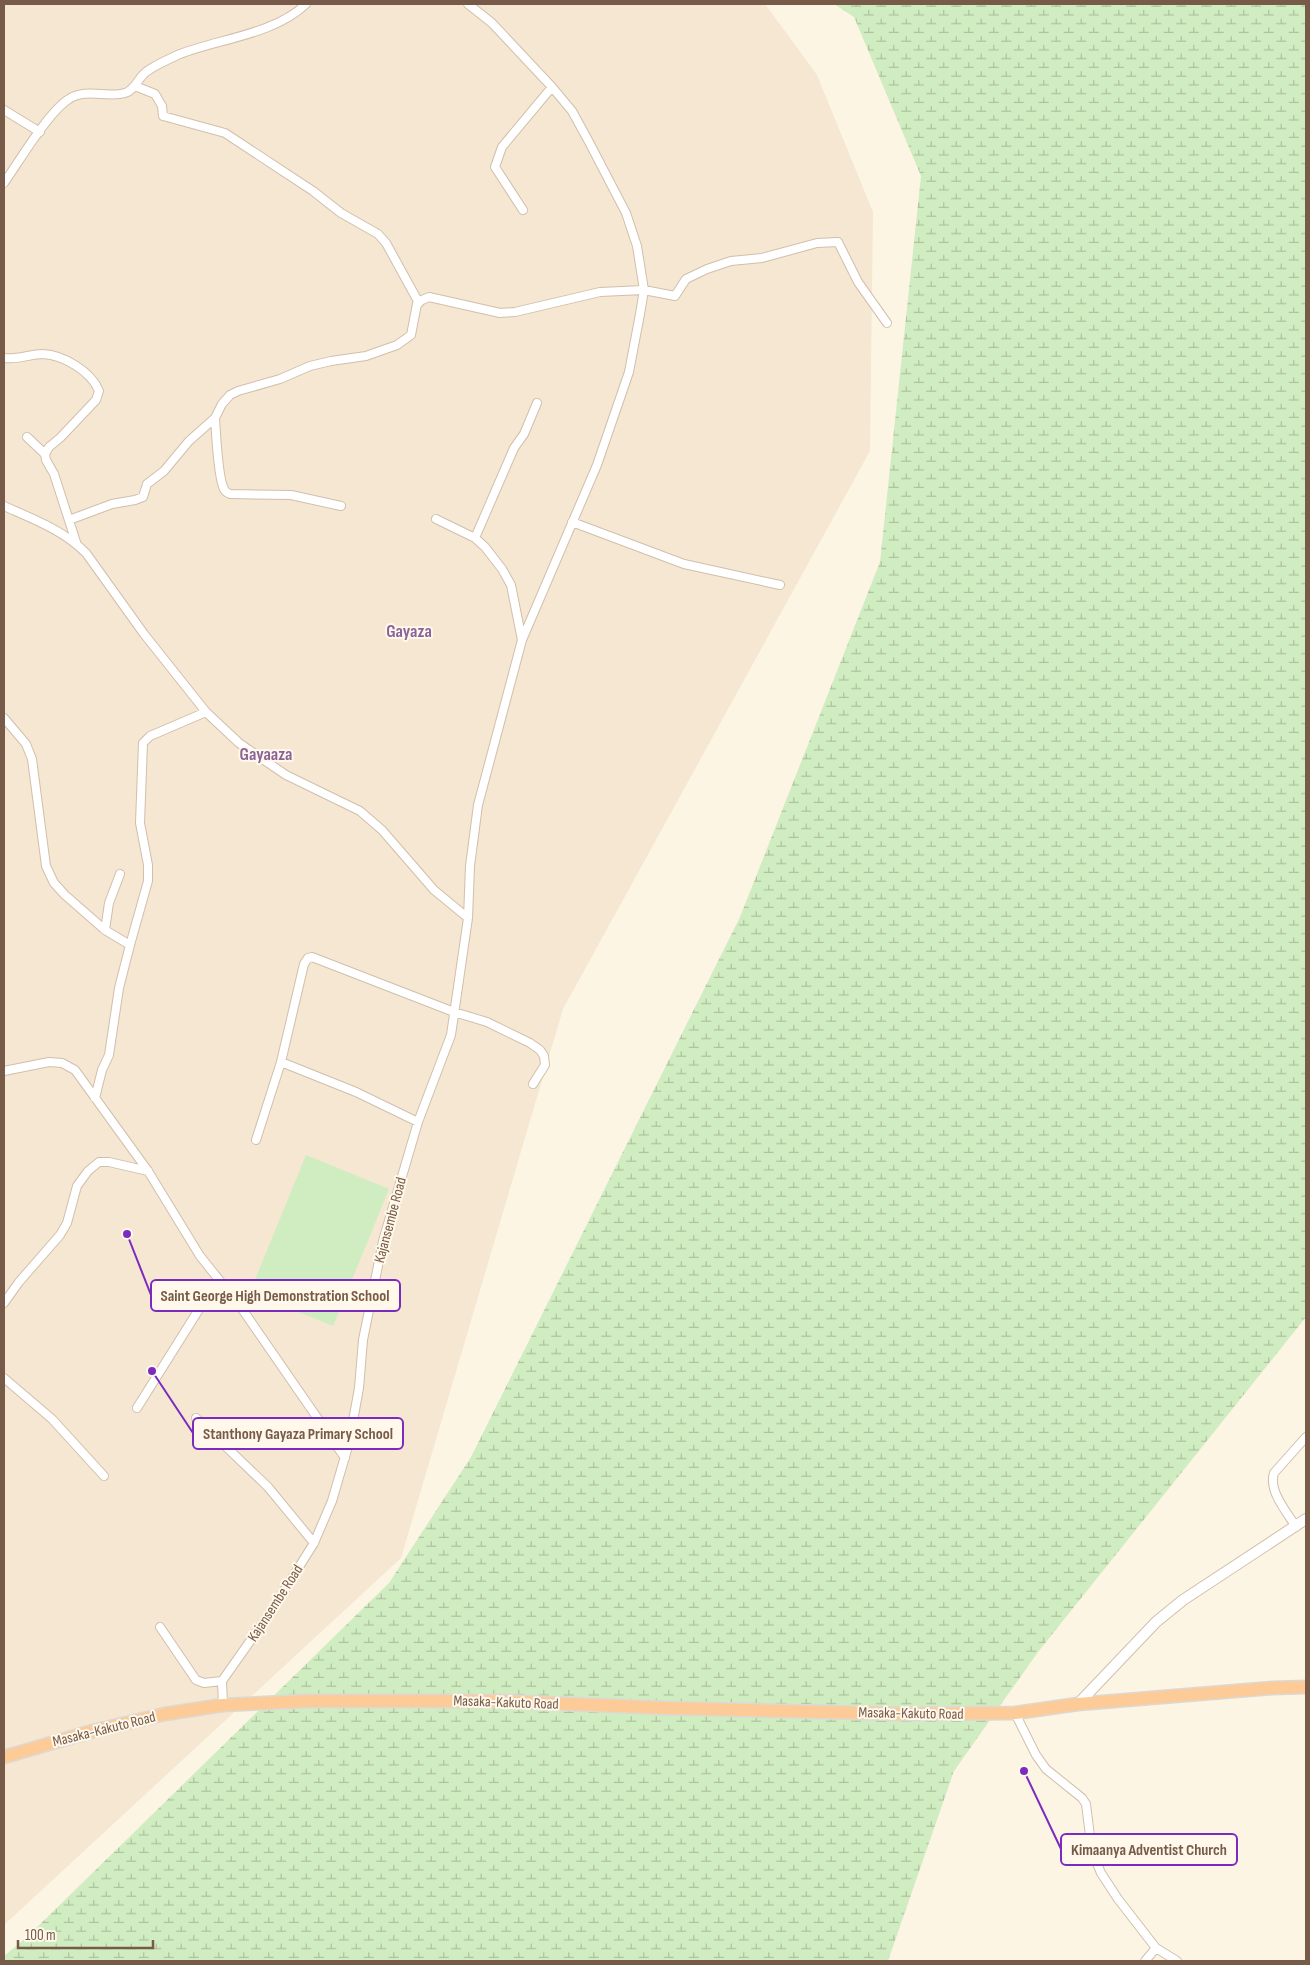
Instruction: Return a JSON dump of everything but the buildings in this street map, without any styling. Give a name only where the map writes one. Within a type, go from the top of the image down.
[{"type":"highway","name":"Masaka-Kakuto Road","points":[[4,1757],[93,1731],[165,1714],[223,1705],[307,1700],[498,1701],[696,1709],[906,1714],[1015,1713],[1078,1704],[1272,1688],[1306,1687]]},
{"type":"street","points":[[4,183],[40,132],[67,100],[87,93],[114,95],[127,93],[145,73],[180,54],[231,39],[287,19],[306,4]]},
{"type":"street","name":"Kajansembe Road","points":[[222,1681],[272,1610],[314,1543],[332,1500],[345,1458],[353,1429],[364,1340],[383,1241],[418,1122],[450,1035],[468,918],[470,866],[478,805],[522,640],[596,465],[629,372],[644,290],[637,246],[626,212],[572,111],[492,23],[468,4]]},
{"type":"street","points":[[135,86],[155,94],[162,106],[162,116],[225,133],[313,191],[341,213],[378,234],[386,243],[419,303]]},
{"type":"street","points":[[523,210],[495,168],[502,147],[552,87]]},
{"type":"street","points":[[4,110],[40,132]]},
{"type":"street","points":[[69,520],[112,504],[143,497],[147,484],[164,471],[189,441],[215,418],[222,404],[230,395],[280,379],[310,366],[366,356],[406,340],[413,330],[417,304],[429,298],[500,313],[515,312],[600,292],[644,290],[675,296],[686,279],[731,261],[762,258],[817,243],[838,242],[858,282],[887,323]]},
{"type":"street","points":[[4,358],[41,354],[54,355],[76,365],[97,386],[96,400],[45,454]]},
{"type":"street","points":[[475,538],[514,448],[524,434],[537,403]]},
{"type":"street","points":[[215,418],[222,482],[226,492],[230,494],[291,495],[341,506]]},
{"type":"street","points":[[27,437],[45,454],[54,474],[76,542]]},
{"type":"street","points":[[4,506],[44,523],[76,542],[86,553],[144,634],[206,712],[239,743],[286,775],[360,811],[382,830],[434,890],[468,918]]},
{"type":"street","points":[[436,519],[475,538],[485,547],[502,569],[511,585],[522,640]]},
{"type":"street","points":[[572,522],[684,564],[780,585]]},
{"type":"street","points":[[95,1098],[102,1070],[109,1055],[119,988],[148,881],[148,864],[140,823],[143,744],[150,736],[206,712]]},
{"type":"street","points":[[4,718],[26,744],[32,759],[46,866],[54,883],[104,930],[130,945]]},
{"type":"street","points":[[104,930],[109,903],[120,874]]},
{"type":"street","points":[[256,1140],[281,1062],[304,964],[308,958],[312,957],[454,1012],[487,1022],[530,1043],[540,1050],[544,1056],[545,1065],[533,1084]]},
{"type":"street","points":[[4,1071],[29,1064],[49,1062],[62,1063],[74,1070],[148,1171],[200,1256],[240,1306],[345,1458]]},
{"type":"street","points":[[281,1062],[356,1092],[418,1122]]},
{"type":"street","points":[[4,1303],[19,1282],[60,1235],[67,1223],[77,1186],[88,1171],[99,1162],[109,1162],[148,1171]]},
{"type":"street","points":[[137,1408],[218,1279]]},
{"type":"street","points":[[4,1378],[52,1419],[104,1476]]},
{"type":"street","points":[[196,1418],[268,1487],[314,1543]]},
{"type":"street","points":[[1296,1527],[1275,1491],[1272,1479],[1274,1473],[1306,1438]]},
{"type":"street","points":[[1078,1704],[1156,1622],[1183,1600],[1306,1520]]},
{"type":"street","points":[[160,1627],[196,1680],[204,1683],[222,1681],[223,1705]]},
{"type":"street","points":[[1015,1713],[1036,1755],[1046,1769],[1082,1798],[1086,1804],[1092,1852],[1097,1866],[1118,1899],[1156,1948],[1177,1961]]},
{"type":"street","points":[[1145,1961],[1156,1948]]},
{"type":"shaded area","points":[[4,4],[765,4],[817,75],[873,212],[870,451],[563,1009],[401,1558],[4,1925]]},
{"type":"green space","points":[[834,4],[1306,4],[1306,1317],[1038,1652],[954,1771],[888,1961],[4,1961],[4,1956],[27,1937],[389,1583],[471,1457],[740,917],[880,562],[921,176],[854,17]]},
{"type":"green space","points":[[306,1155],[389,1189],[333,1326],[250,1292]]},
{"type":"place","name":"Saint George High Demonstration School","points":[[127,1234]]},
{"type":"place","name":"Stanthony Gayaza Primary School","points":[[152,1371]]},
{"type":"place","name":"Kimaanya Adventist Church","points":[[1024,1771]]},
{"type":"district","name":"Gayaza","points":[[409,631]]},
{"type":"district","name":"Gayaaza","points":[[266,754]]}]
